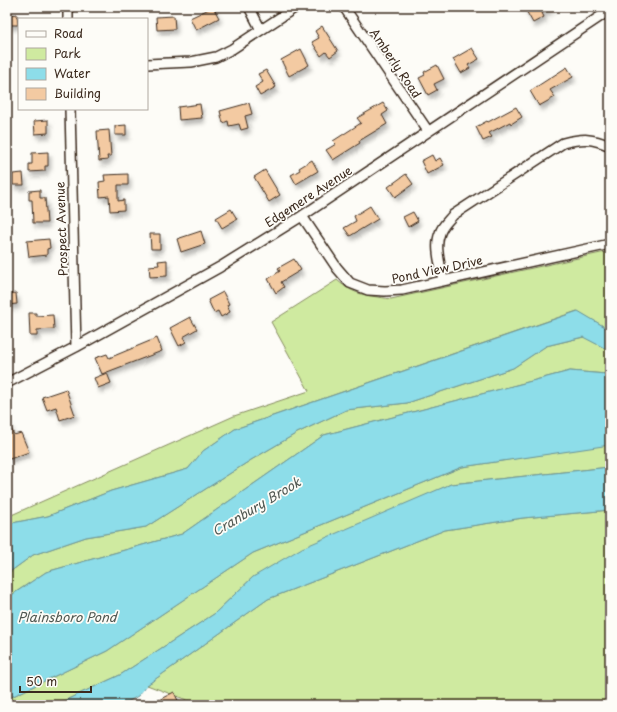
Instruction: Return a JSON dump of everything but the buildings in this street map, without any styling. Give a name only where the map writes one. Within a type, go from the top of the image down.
[{"type":"street","points":[[68,7],[68,18]]},
{"type":"street","points":[[249,7],[261,30]]},
{"type":"street","points":[[148,64],[191,62],[216,57],[232,49],[296,7]]},
{"type":"street","name":"Amberly Road","points":[[344,7],[428,132]]},
{"type":"street","name":"Edgemere Avenue","points":[[7,383],[76,347],[214,270],[302,216],[610,10]]},
{"type":"street","name":"Prospect Avenue","points":[[70,110],[76,347]]},
{"type":"street","points":[[443,281],[438,250],[439,234],[453,215],[563,143],[579,139],[597,141],[610,146]]},
{"type":"street","name":"Pond View Drive","points":[[302,216],[337,268],[350,283],[368,290],[402,290],[610,244]]},
{"type":"green space","points":[[610,251],[610,330],[577,311],[235,429],[203,451],[188,469],[111,491],[48,516],[7,524],[7,517],[234,416],[309,391],[271,322],[337,280],[356,292],[391,299]]},
{"type":"green space","points":[[584,337],[610,351],[610,371],[607,374],[570,371],[324,435],[182,534],[46,572],[7,598],[7,574],[33,555],[86,537],[146,527],[251,460],[297,433],[346,410],[407,403],[513,368],[546,346]]},
{"type":"green space","points":[[610,445],[610,467],[451,484],[253,577],[214,614],[120,675],[55,705],[7,705],[7,699],[107,651],[253,553],[462,467]]},
{"type":"green space","points":[[610,510],[610,705],[200,705],[147,685],[268,599],[445,530],[523,518]]},
{"type":"water","name":"Plainsboro Pond","points":[[578,311],[610,330],[610,351],[583,337],[546,346],[513,368],[407,403],[346,410],[297,433],[251,460],[146,527],[86,537],[33,555],[7,574],[7,524],[48,516],[111,491],[188,469],[203,451],[235,429]]},
{"type":"water","name":"Plainsboro Pond","points":[[570,371],[606,374],[610,371],[610,445],[462,467],[253,553],[107,651],[7,699],[7,598],[46,572],[182,534],[324,435]]},
{"type":"water","points":[[610,467],[610,510],[523,518],[445,530],[268,599],[147,685],[138,696],[122,705],[55,705],[120,675],[214,614],[253,577],[302,548],[451,484]]},
{"type":"water label","name":"Cranbury Brook","points":[[256,506]]}]
